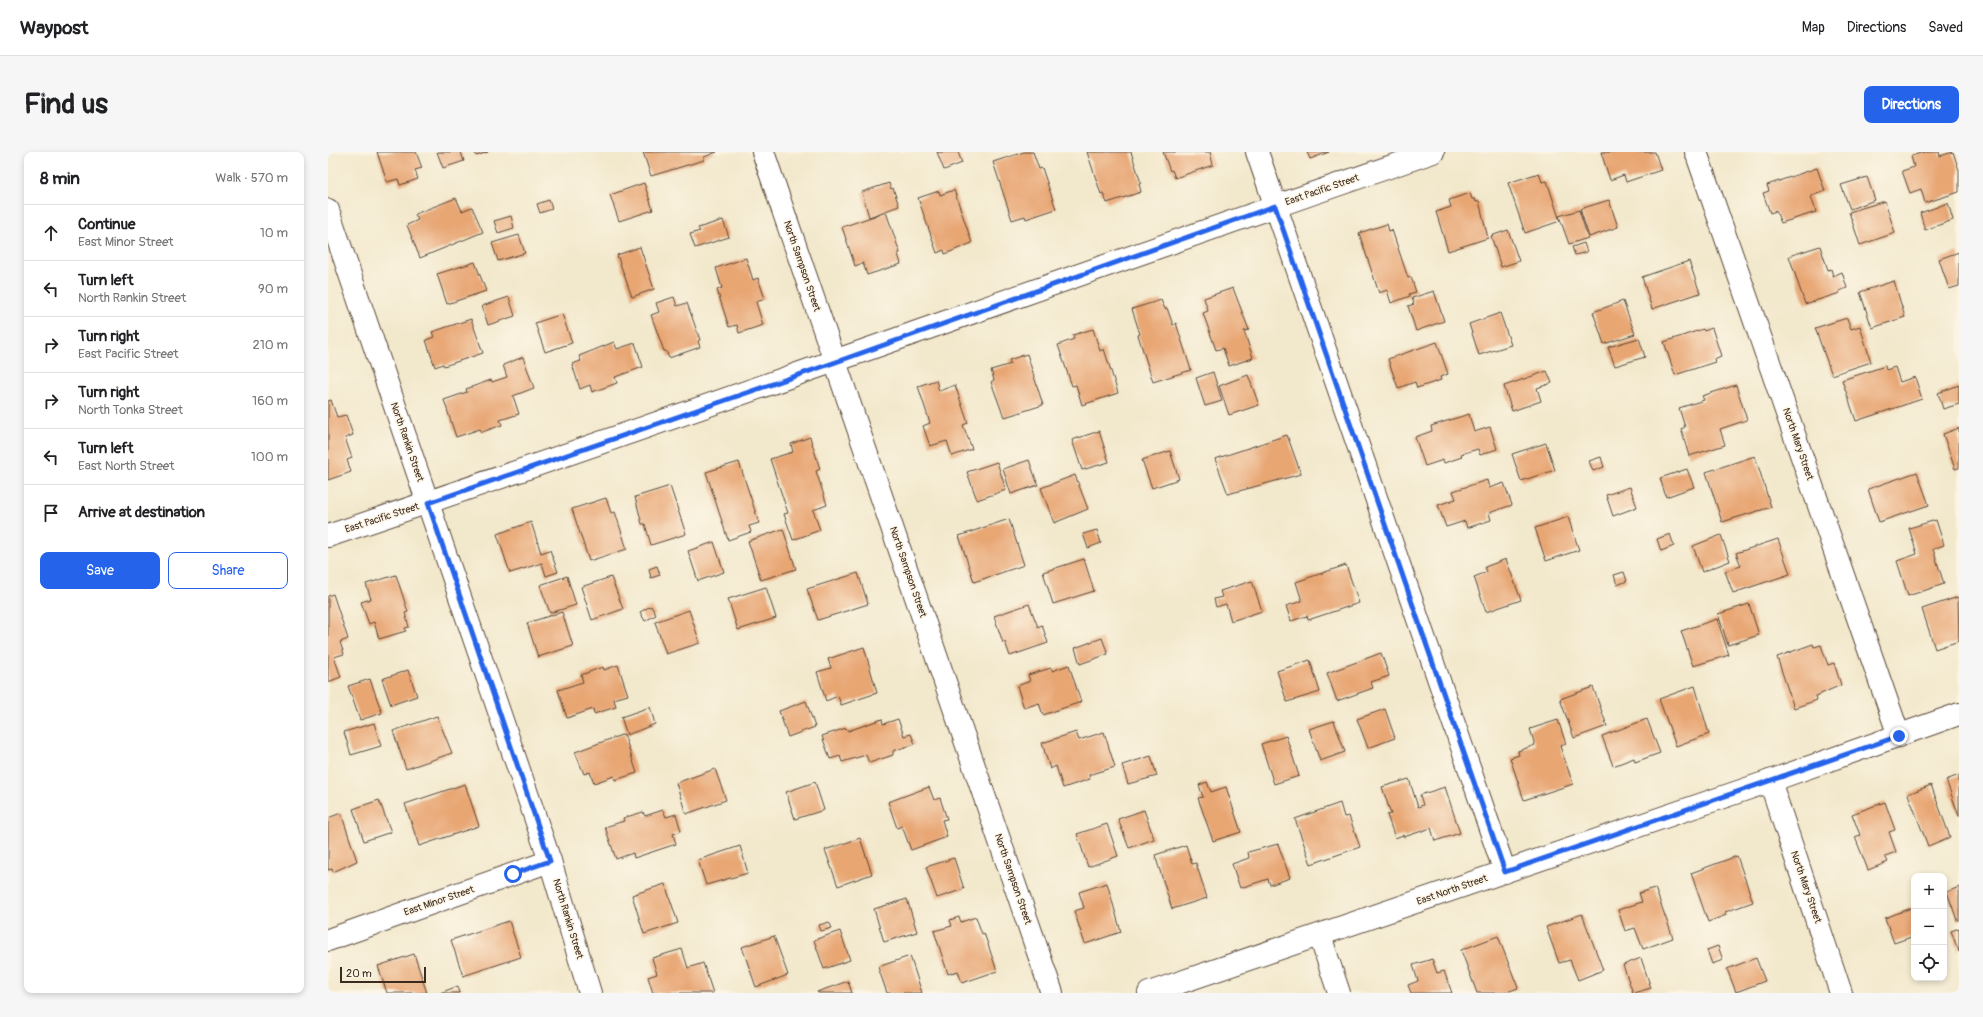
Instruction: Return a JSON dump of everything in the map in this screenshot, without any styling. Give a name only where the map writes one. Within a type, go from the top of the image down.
[{"type":"street","name":"North Sampson Street","points":[[763,152],[1052,993]]},
{"type":"street","points":[[1256,152],[1505,872]]},
{"type":"street","name":"East Pacific Street","points":[[328,536],[836,362],[1275,206],[1433,152]]},
{"type":"street","name":"North Mary Street","points":[[1696,152],[1899,736]]},
{"type":"street","name":"North Rankin Street","points":[[328,210],[550,861],[590,993]]},
{"type":"street","name":"East North Street","points":[[1149,993],[1320,936],[1770,781],[1959,714]]},
{"type":"street","name":"North Mary Street","points":[[1770,781],[1841,993]]},
{"type":"street","name":"East Minor Street","points":[[328,940],[550,861]]},
{"type":"street","points":[[1320,936],[1339,993]]},
{"type":"building","points":[[377,152],[416,152],[422,168],[415,170],[418,179],[400,185],[398,179],[387,182]]},
{"type":"building","points":[[437,152],[461,152],[464,161],[443,168]]},
{"type":"building","points":[[475,152],[488,152],[476,156]]},
{"type":"building","points":[[643,152],[717,152],[704,157],[704,160],[651,176]]},
{"type":"building","points":[[937,152],[958,152],[962,163],[944,170]]},
{"type":"building","points":[[1024,152],[1033,152],[1039,169],[1042,168],[1056,209],[1026,219],[1025,216],[1012,220],[993,162]]},
{"type":"building","points":[[1087,152],[1131,152],[1141,183],[1139,184],[1141,192],[1107,203],[1103,193],[1101,194]]},
{"type":"building","points":[[1163,152],[1210,152],[1213,165],[1175,178],[1172,170],[1170,171]]},
{"type":"building","points":[[1307,152],[1329,152],[1310,159]]},
{"type":"building","points":[[1601,152],[1655,152],[1661,170],[1626,182],[1624,175],[1610,180]]},
{"type":"building","points":[[1924,152],[1939,152],[1940,156],[1953,152],[1959,170],[1959,192],[1925,203],[1921,189],[1910,193],[1902,171],[1914,167],[1911,156]]},
{"type":"building","points":[[1817,168],[1825,191],[1811,196],[1816,212],[1781,223],[1776,211],[1770,213],[1763,193],[1769,191],[1767,185]]},
{"type":"building","points":[[1539,173],[1542,182],[1547,181],[1560,221],[1525,233],[1508,183]]},
{"type":"building","points":[[1867,177],[1875,200],[1850,209],[1841,185]]},
{"type":"building","points":[[644,183],[653,210],[619,221],[610,195]]},
{"type":"building","points":[[889,183],[891,189],[893,188],[899,206],[869,217],[862,192]]},
{"type":"building","points":[[954,190],[972,243],[945,254],[944,250],[937,253],[918,198],[939,191],[940,195]]},
{"type":"building","points":[[1470,193],[1472,199],[1475,199],[1476,202],[1479,201],[1488,238],[1448,251],[1436,212],[1451,207],[1449,200]]},
{"type":"building","points":[[456,198],[462,211],[472,207],[483,232],[420,258],[407,225],[418,220],[415,214]]},
{"type":"building","points":[[549,200],[552,209],[540,213],[537,204]]},
{"type":"building","points":[[1609,200],[1618,227],[1589,237],[1580,209]]},
{"type":"building","points":[[1885,201],[1895,233],[1860,245],[1849,212]]},
{"type":"building","points":[[1948,203],[1953,220],[1925,230],[1920,213]]},
{"type":"building","points":[[1579,210],[1588,238],[1569,244],[1559,216]]},
{"type":"building","points":[[886,212],[900,253],[898,254],[901,264],[867,275],[863,263],[855,266],[842,227]]},
{"type":"building","points":[[511,216],[514,228],[498,233],[494,221]]},
{"type":"building","points":[[723,220],[729,237],[695,248],[690,234],[700,231],[698,228]]},
{"type":"building","points":[[1387,224],[1389,231],[1392,230],[1408,278],[1411,277],[1416,292],[1409,294],[1410,296],[1391,303],[1387,290],[1379,293],[1359,233]]},
{"type":"building","points":[[1508,230],[1519,261],[1501,267],[1491,236]]},
{"type":"building","points":[[519,235],[525,253],[498,261],[492,243]]},
{"type":"building","points":[[1584,243],[1587,252],[1575,255],[1572,247]]},
{"type":"building","points":[[1820,246],[1828,270],[1831,269],[1833,276],[1842,272],[1847,288],[1839,291],[1840,293],[1805,304],[1789,256]]},
{"type":"building","points":[[640,247],[654,289],[632,297],[617,255]]},
{"type":"building","points":[[1959,252],[1959,286],[1949,289],[1939,259]]},
{"type":"building","points":[[746,258],[753,280],[758,278],[765,299],[756,302],[763,325],[739,333],[737,325],[729,327],[717,290],[722,288],[716,268]]},
{"type":"building","points":[[1689,261],[1700,293],[1652,309],[1642,277]]},
{"type":"building","points":[[475,262],[486,291],[447,304],[437,274]]},
{"type":"building","points":[[1894,281],[1905,317],[1872,328],[1860,292]]},
{"type":"building","points":[[1233,288],[1249,330],[1244,331],[1253,358],[1229,366],[1223,348],[1216,350],[1203,313],[1208,311],[1204,298]]},
{"type":"building","points":[[1434,291],[1444,321],[1416,331],[1408,306],[1414,304],[1412,298]]},
{"type":"building","points":[[509,297],[515,316],[488,325],[482,306]]},
{"type":"building","points":[[674,297],[677,306],[687,303],[700,340],[698,341],[700,347],[669,358],[666,351],[664,351],[651,315],[659,312],[656,303]]},
{"type":"building","points":[[1161,300],[1165,309],[1167,308],[1173,325],[1176,323],[1191,370],[1153,382],[1138,335],[1140,334],[1132,309]]},
{"type":"building","points":[[1623,301],[1635,334],[1604,344],[1593,312]]},
{"type":"building","points":[[1500,313],[1511,345],[1479,355],[1469,324]]},
{"type":"building","points":[[562,314],[572,343],[545,352],[535,323]]},
{"type":"building","points":[[1847,318],[1851,329],[1860,326],[1871,362],[1832,375],[1815,328]]},
{"type":"building","points":[[471,319],[483,353],[444,366],[443,364],[435,367],[426,340],[434,337],[432,332]]},
{"type":"building","points":[[1712,328],[1721,356],[1714,359],[1715,362],[1675,375],[1664,342],[1703,329],[1704,331]]},
{"type":"building","points":[[1093,329],[1100,351],[1104,349],[1118,393],[1082,405],[1076,385],[1072,386],[1058,345],[1074,339],[1073,335]]},
{"type":"building","points":[[1639,338],[1645,357],[1615,366],[1608,347]]},
{"type":"building","points":[[614,342],[617,349],[635,343],[643,367],[615,377],[617,383],[592,392],[590,385],[580,389],[572,364],[581,361],[579,356]]},
{"type":"building","points":[[1437,342],[1448,374],[1440,377],[1441,380],[1417,388],[1415,382],[1398,388],[1388,359]]},
{"type":"building","points":[[1027,354],[1043,405],[1005,417],[991,382],[994,380],[991,370],[1011,364],[1009,360]]},
{"type":"building","points":[[523,357],[534,388],[513,396],[519,414],[500,420],[502,425],[482,432],[480,429],[456,437],[444,400],[467,392],[466,389],[491,380],[492,382],[507,377],[503,365]]},
{"type":"building","points":[[1885,366],[1886,370],[1895,367],[1900,382],[1915,377],[1922,399],[1856,421],[1842,380]]},
{"type":"building","points":[[1547,371],[1552,383],[1537,388],[1541,401],[1512,411],[1504,386]]},
{"type":"building","points":[[1213,372],[1222,401],[1205,406],[1196,378]]},
{"type":"building","points":[[1248,375],[1259,405],[1229,415],[1219,386]]},
{"type":"building","points":[[936,380],[939,391],[955,385],[968,423],[963,425],[972,449],[952,456],[947,441],[930,446],[923,426],[930,423],[918,386]]},
{"type":"building","points":[[1736,385],[1747,420],[1720,429],[1725,445],[1689,456],[1681,429],[1685,427],[1679,408],[1704,400],[1702,396]]},
{"type":"building","points":[[1959,385],[1959,404],[1943,409],[1938,393]]},
{"type":"building","points":[[331,400],[337,417],[346,415],[353,435],[345,438],[352,458],[347,460],[351,472],[328,480],[328,401]]},
{"type":"building","points":[[1469,414],[1474,432],[1490,427],[1497,449],[1480,455],[1478,449],[1461,454],[1462,457],[1444,463],[1443,460],[1425,466],[1415,437],[1432,431],[1431,426]]},
{"type":"building","points":[[1959,428],[1959,468],[1955,469],[1943,434]]},
{"type":"building","points":[[1099,431],[1109,462],[1082,470],[1072,440]]},
{"type":"building","points":[[1287,435],[1301,474],[1228,494],[1215,459]]},
{"type":"building","points":[[810,437],[820,469],[816,471],[827,505],[813,510],[820,530],[793,540],[784,514],[788,513],[770,459],[793,452],[791,444]]},
{"type":"building","points":[[1546,443],[1555,470],[1521,481],[1512,454]]},
{"type":"building","points":[[1170,451],[1179,479],[1152,488],[1142,460]]},
{"type":"building","points":[[1755,456],[1771,507],[1722,522],[1706,472]]},
{"type":"building","points":[[1601,457],[1604,467],[1593,471],[1589,461]]},
{"type":"building","points":[[1029,460],[1038,485],[1011,494],[1003,469]]},
{"type":"building","points":[[739,462],[759,523],[749,526],[751,532],[728,540],[706,472]]},
{"type":"building","points":[[997,462],[1006,490],[977,500],[967,472]]},
{"type":"building","points":[[1687,469],[1694,487],[1666,497],[1660,478]]},
{"type":"building","points":[[1917,472],[1929,505],[1879,522],[1868,489]]},
{"type":"building","points":[[1075,475],[1088,509],[1054,523],[1041,488]]},
{"type":"building","points":[[1487,480],[1489,488],[1504,483],[1512,505],[1489,513],[1491,520],[1467,528],[1465,521],[1446,527],[1438,505],[1456,499],[1453,491]]},
{"type":"building","points":[[670,486],[686,534],[651,545],[645,524],[642,524],[635,497]]},
{"type":"building","points":[[1630,487],[1637,507],[1613,516],[1606,495]]},
{"type":"building","points":[[606,498],[611,513],[615,512],[627,549],[589,561],[572,509]]},
{"type":"building","points":[[1568,517],[1579,550],[1546,561],[1535,528]]},
{"type":"building","points":[[1009,519],[1024,565],[974,582],[959,536]]},
{"type":"building","points":[[1936,520],[1944,545],[1933,549],[1944,584],[1908,596],[1897,561],[1917,554],[1909,528]]},
{"type":"building","points":[[531,522],[541,553],[550,550],[558,572],[546,576],[542,563],[510,573],[497,534]]},
{"type":"building","points":[[783,529],[796,569],[761,580],[748,541]]},
{"type":"building","points":[[1097,530],[1101,543],[1088,548],[1083,534]]},
{"type":"building","points":[[1670,534],[1674,546],[1661,551],[1657,539]]},
{"type":"building","points":[[1721,535],[1730,561],[1702,572],[1693,546]]},
{"type":"building","points":[[1778,539],[1790,574],[1733,593],[1725,571],[1741,566],[1736,553]]},
{"type":"building","points":[[714,542],[724,572],[698,581],[688,551]]},
{"type":"building","points":[[1084,559],[1094,591],[1053,604],[1043,572]]},
{"type":"building","points":[[1506,559],[1521,600],[1486,612],[1474,577],[1487,572],[1485,567]]},
{"type":"building","points":[[1346,565],[1359,603],[1308,620],[1307,616],[1291,621],[1286,606],[1302,601],[1296,582]]},
{"type":"building","points":[[657,566],[660,575],[651,578],[649,569]]},
{"type":"building","points":[[1624,572],[1627,581],[1617,585],[1614,575]]},
{"type":"building","points":[[858,573],[868,604],[818,620],[807,589]]},
{"type":"building","points":[[396,575],[408,612],[405,613],[409,627],[405,628],[406,631],[379,639],[374,622],[369,624],[361,602],[371,599],[366,584]]},
{"type":"building","points":[[567,576],[576,605],[550,613],[540,585]]},
{"type":"building","points":[[611,577],[623,609],[592,620],[581,587]]},
{"type":"building","points":[[1252,581],[1262,611],[1231,621],[1226,604],[1216,607],[1214,599],[1222,597],[1220,591]]},
{"type":"building","points":[[766,587],[776,618],[738,630],[728,599]]},
{"type":"building","points":[[333,594],[348,639],[340,642],[344,654],[334,657],[341,677],[328,682],[328,596]]},
{"type":"building","points":[[1958,597],[1959,641],[1935,649],[1922,609]]},
{"type":"building","points":[[1029,604],[1038,627],[1042,625],[1048,643],[1010,656],[1005,642],[1003,643],[994,616]]},
{"type":"building","points":[[1749,604],[1759,635],[1728,645],[1718,614]]},
{"type":"building","points":[[651,606],[656,615],[645,621],[640,612]]},
{"type":"building","points":[[689,610],[700,643],[666,654],[655,622]]},
{"type":"building","points":[[562,612],[573,646],[538,657],[527,623]]},
{"type":"building","points":[[1717,619],[1729,655],[1693,666],[1681,631]]},
{"type":"building","points":[[1102,638],[1108,654],[1080,664],[1075,648]]},
{"type":"building","points":[[1813,644],[1814,647],[1821,645],[1828,665],[1834,663],[1841,685],[1816,696],[1817,700],[1794,708],[1777,657]]},
{"type":"building","points":[[864,647],[877,693],[841,705],[838,696],[826,701],[817,672],[831,668],[828,659]]},
{"type":"building","points":[[1381,653],[1389,676],[1371,682],[1373,688],[1337,701],[1327,673]]},
{"type":"building","points":[[1310,660],[1320,692],[1287,702],[1277,671]]},
{"type":"building","points":[[618,665],[628,695],[614,699],[616,707],[594,714],[593,709],[567,718],[558,690],[583,682],[581,675],[603,667],[604,670]]},
{"type":"building","points":[[1069,665],[1081,702],[1043,715],[1039,703],[1024,708],[1017,686],[1030,681],[1028,675],[1051,668],[1052,671]]},
{"type":"building","points":[[408,670],[417,696],[391,705],[382,679]]},
{"type":"building","points":[[370,679],[382,713],[360,720],[348,686]]},
{"type":"building","points":[[1695,686],[1709,734],[1676,746],[1659,699]]},
{"type":"building","points":[[1593,687],[1607,726],[1574,738],[1560,699]]},
{"type":"building","points":[[806,701],[815,727],[788,737],[779,711]]},
{"type":"building","points":[[650,707],[655,724],[627,735],[621,717]]},
{"type":"building","points":[[1385,709],[1395,738],[1368,748],[1357,719]]},
{"type":"building","points":[[437,716],[452,753],[406,769],[393,731]]},
{"type":"building","points":[[882,719],[883,724],[898,719],[904,736],[911,734],[915,744],[893,751],[893,755],[869,763],[866,755],[842,762],[840,756],[830,759],[822,736],[846,728],[848,731]]},
{"type":"building","points":[[1647,719],[1660,753],[1635,762],[1634,758],[1613,766],[1602,736]]},
{"type":"building","points":[[1558,720],[1566,744],[1560,746],[1573,784],[1524,800],[1510,758],[1519,755],[1518,751],[1535,745],[1530,729]]},
{"type":"building","points":[[1334,721],[1345,752],[1320,761],[1309,729]]},
{"type":"building","points":[[374,723],[381,746],[351,755],[344,732]]},
{"type":"building","points":[[1076,732],[1079,740],[1104,732],[1115,767],[1089,775],[1090,779],[1063,788],[1056,766],[1050,769],[1042,743]]},
{"type":"building","points":[[624,734],[637,773],[615,780],[614,776],[594,783],[590,772],[584,774],[575,752]]},
{"type":"building","points":[[1286,736],[1299,776],[1274,784],[1261,744]]},
{"type":"building","points":[[1151,756],[1157,776],[1128,784],[1122,765]]},
{"type":"building","points":[[715,769],[726,800],[686,814],[676,783]]},
{"type":"building","points":[[1959,775],[1959,816],[1946,780]]},
{"type":"building","points":[[1409,779],[1418,807],[1423,805],[1420,795],[1445,787],[1460,833],[1435,841],[1431,828],[1404,837],[1403,835],[1395,838],[1387,815],[1391,814],[1382,787]]},
{"type":"building","points":[[815,782],[824,810],[795,819],[786,792]]},
{"type":"building","points":[[1207,782],[1211,792],[1226,787],[1241,832],[1213,841],[1198,798],[1203,797],[1199,785]]},
{"type":"building","points":[[465,784],[479,826],[419,846],[405,804]]},
{"type":"building","points":[[1931,785],[1950,837],[1928,846],[1908,794]]},
{"type":"building","points":[[929,787],[934,800],[940,798],[947,819],[942,820],[947,837],[911,850],[902,826],[897,828],[888,802]]},
{"type":"building","points":[[379,800],[391,832],[364,841],[353,809]]},
{"type":"building","points":[[1885,802],[1895,830],[1889,832],[1896,852],[1885,856],[1888,862],[1868,870],[1855,837],[1860,835],[1852,814]]},
{"type":"building","points":[[1340,803],[1344,817],[1349,816],[1360,847],[1311,864],[1295,819]]},
{"type":"building","points":[[663,810],[666,817],[676,814],[681,831],[673,834],[676,844],[634,858],[633,853],[616,859],[605,827],[624,821],[623,818],[643,812],[645,816]]},
{"type":"building","points":[[1144,810],[1154,839],[1129,848],[1118,819]]},
{"type":"building","points":[[341,813],[357,861],[333,872],[332,869],[328,870],[328,818]]},
{"type":"building","points":[[1107,824],[1118,856],[1088,867],[1077,834]]},
{"type":"building","points":[[860,838],[872,874],[838,886],[825,850]]},
{"type":"building","points":[[1278,844],[1290,878],[1270,885],[1268,879],[1240,888],[1232,864],[1249,858],[1248,852]]},
{"type":"building","points":[[1186,845],[1192,864],[1196,863],[1207,898],[1172,909],[1155,855]]},
{"type":"building","points":[[740,846],[748,873],[706,885],[698,860]]},
{"type":"building","points":[[1737,856],[1753,902],[1725,912],[1726,915],[1708,922],[1691,873]]},
{"type":"building","points":[[954,858],[964,889],[937,898],[926,867]]},
{"type":"building","points":[[1107,883],[1121,932],[1085,944],[1074,911],[1084,908],[1079,892]]},
{"type":"building","points":[[665,884],[678,923],[644,934],[632,895]]},
{"type":"building","points":[[1959,887],[1959,920],[1957,920],[1947,892]]},
{"type":"building","points":[[1655,888],[1673,938],[1643,949],[1635,928],[1625,931],[1618,910],[1642,902],[1639,893]]},
{"type":"building","points":[[907,899],[917,932],[884,942],[874,909]]},
{"type":"building","points":[[1911,908],[1911,937],[1894,943],[1885,918]]},
{"type":"building","points":[[1582,914],[1603,970],[1578,980],[1570,960],[1559,963],[1546,927]]},
{"type":"building","points":[[959,917],[961,922],[976,917],[982,934],[984,933],[997,971],[962,983],[958,971],[948,974],[934,931],[952,926],[950,920]]},
{"type":"building","points":[[509,921],[521,957],[463,976],[451,940]]},
{"type":"building","points":[[829,922],[832,928],[821,931],[819,925]]},
{"type":"building","points":[[1959,928],[1959,952],[1951,931]]},
{"type":"building","points":[[840,931],[850,960],[824,969],[814,940]]},
{"type":"building","points":[[774,936],[788,975],[756,987],[742,947]]},
{"type":"building","points":[[1498,936],[1518,988],[1504,993],[1477,993],[1461,950]]},
{"type":"building","points":[[1718,946],[1723,960],[1712,964],[1707,950]]},
{"type":"building","points":[[682,949],[688,968],[703,963],[713,993],[653,993],[648,977],[657,974],[652,958]]},
{"type":"building","points":[[414,954],[427,993],[387,993],[378,966]]},
{"type":"building","points":[[910,956],[922,993],[887,993],[878,967]]},
{"type":"building","points":[[1641,958],[1651,988],[1633,993],[1623,965]]},
{"type":"building","points":[[1756,958],[1765,981],[1736,992],[1727,969]]},
{"type":"building","points":[[1432,959],[1437,973],[1444,971],[1452,993],[1411,993],[1408,985],[1418,981],[1413,965]]},
{"type":"building","points":[[848,981],[852,993],[817,992]]},
{"type":"building","points":[[458,986],[460,993],[440,993]]},
{"type":"route","points":[[513,874],[550,861],[428,503],[836,362],[1275,206],[1505,872],[1899,736]]}]
